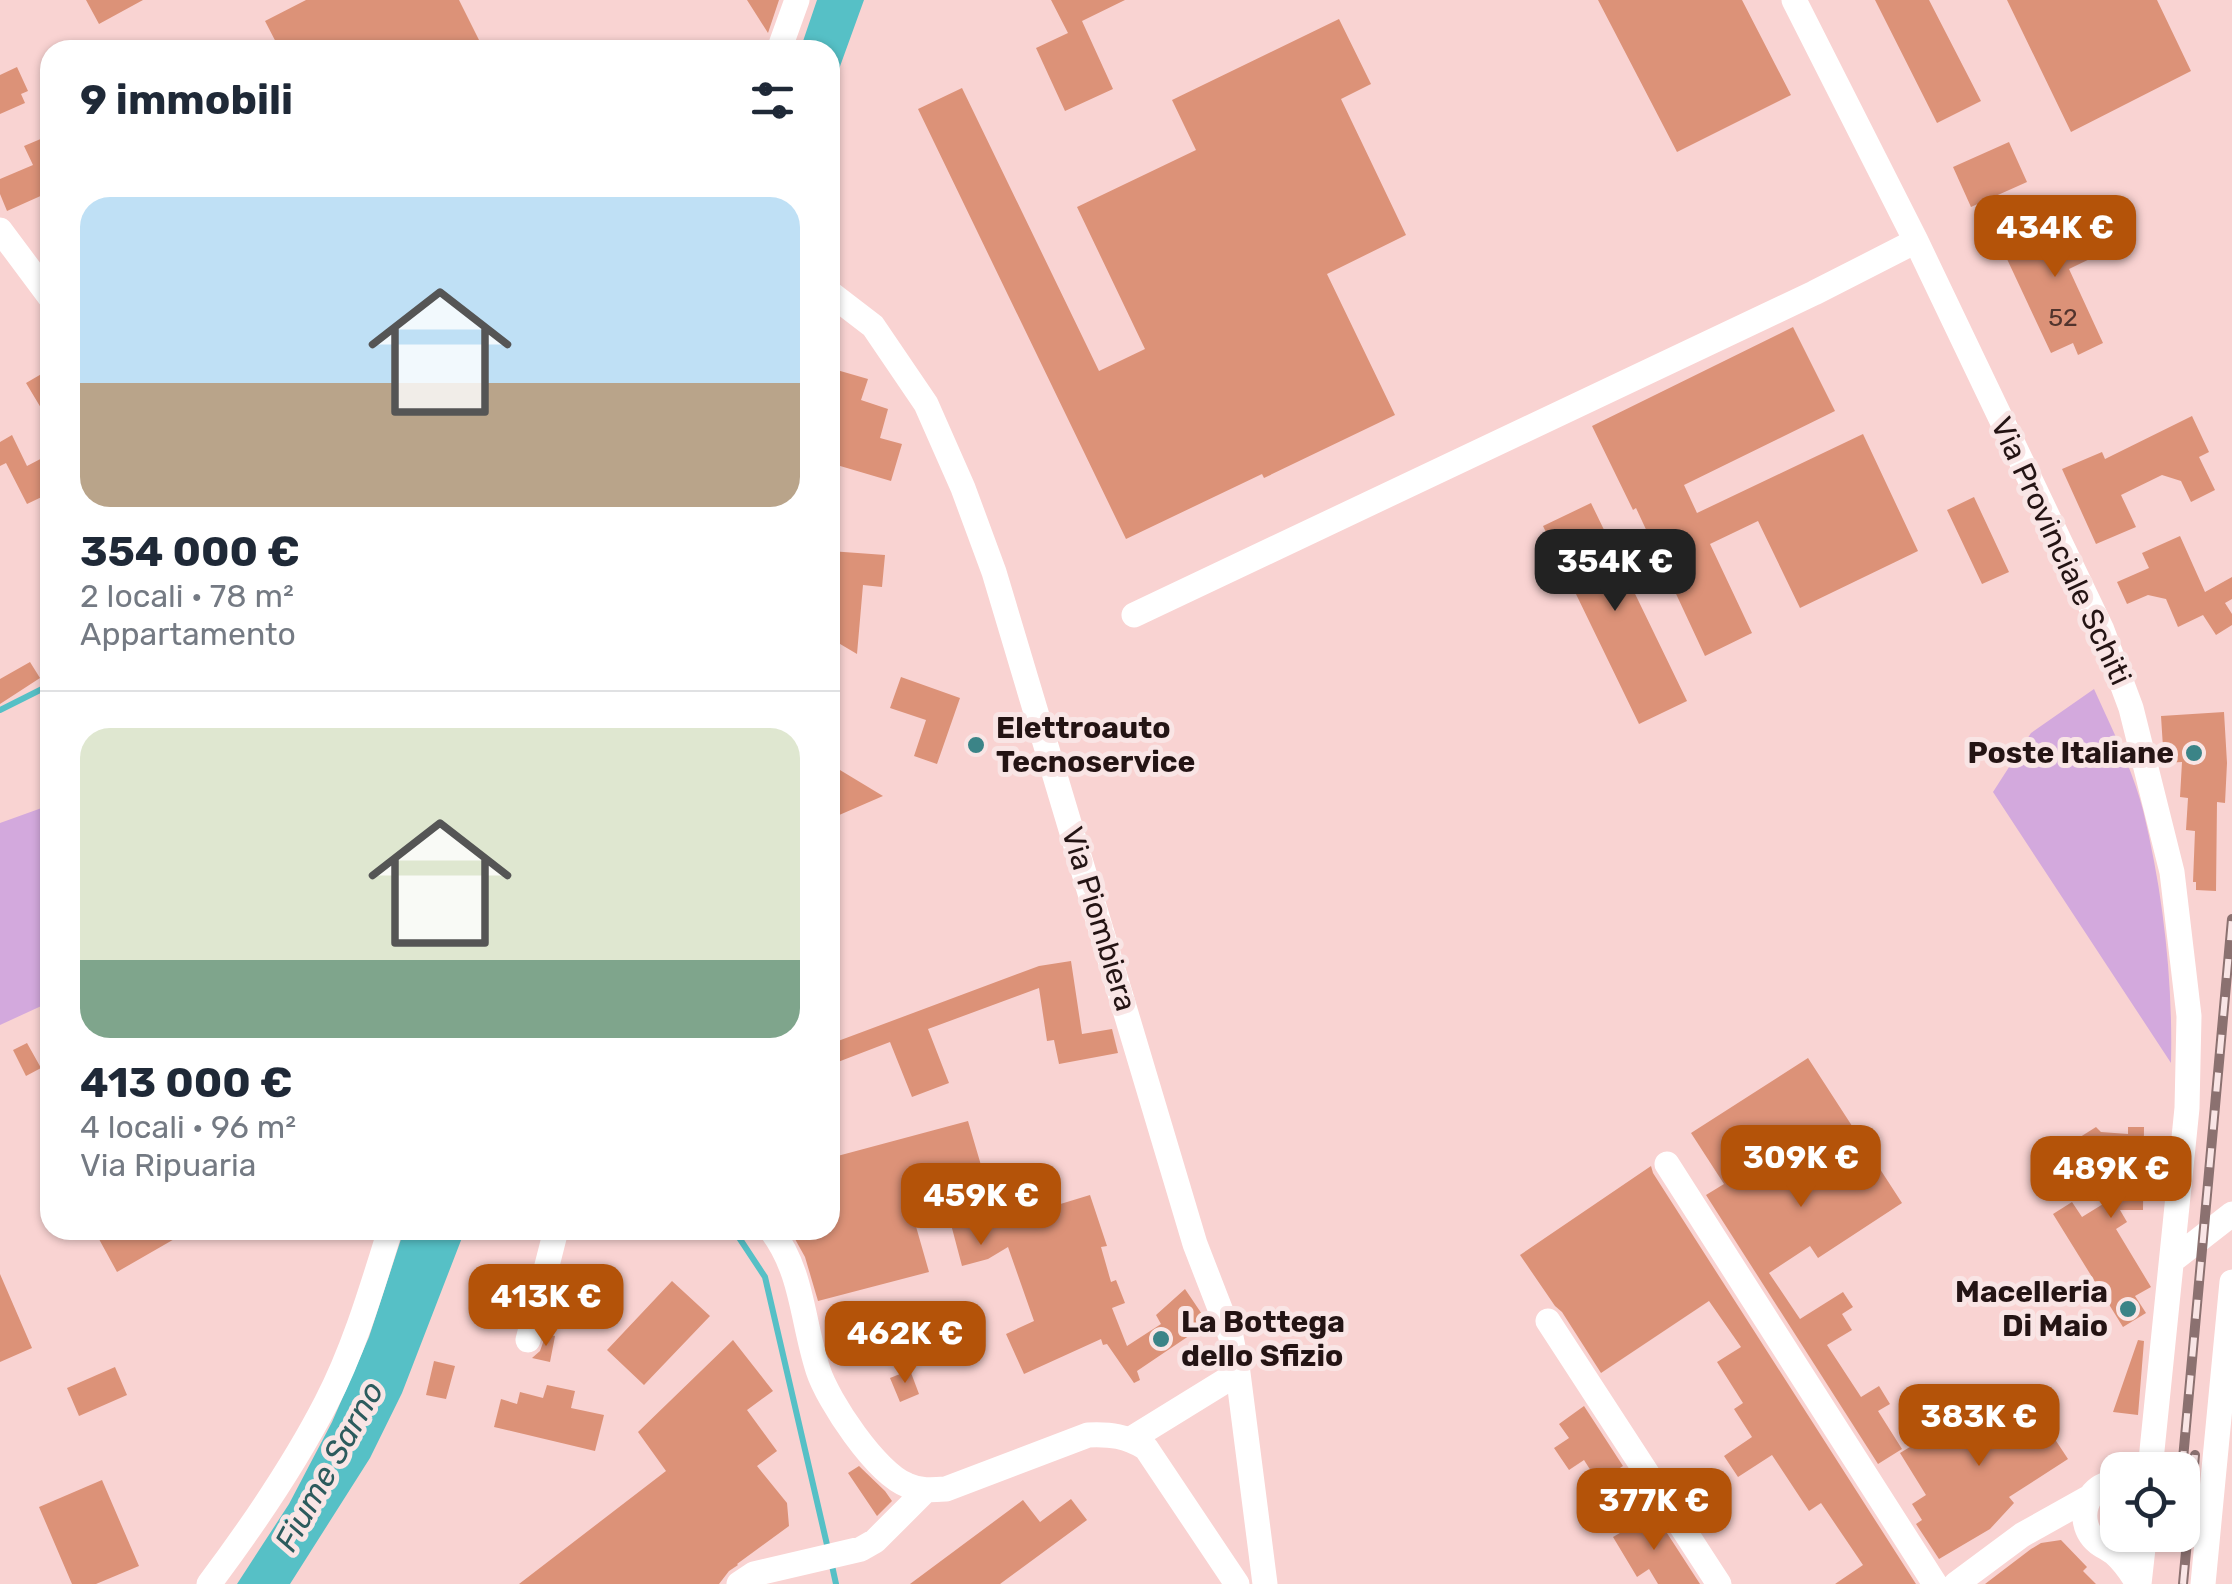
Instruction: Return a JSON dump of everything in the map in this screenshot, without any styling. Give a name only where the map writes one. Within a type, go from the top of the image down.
[{"type":"street","points":[[783,40],[797,0]]},
{"type":"street","name":"Via Provinciale Schiti","points":[[1794,0],[1916,241],[2102,630],[2136,726],[2172,872],[2189,1016],[2187,1108],[2152,1452]]},
{"type":"street","points":[[0,230],[40,284]]},
{"type":"street","points":[[1134,614],[1814,293],[1916,241]]},
{"type":"street","name":"Via Piombiera","points":[[840,300],[872,326],[926,404],[994,572],[1195,1244],[1228,1327],[1238,1373],[1265,1584]]},
{"type":"street","points":[[1667,1164],[1935,1584]]},
{"type":"street","points":[[2172,1260],[2232,1214]]},
{"type":"street","points":[[209,1584],[252,1527],[326,1403],[352,1342],[387,1240]]},
{"type":"street","points":[[528,1340],[553,1240]]},
{"type":"street","points":[[778,1240],[793,1266],[824,1389],[886,1472],[905,1485],[925,1490],[946,1489],[1088,1436],[1112,1434],[1131,1439],[1146,1448],[1238,1584]]},
{"type":"street","points":[[2203,1584],[2232,1282]]},
{"type":"street","points":[[1548,1321],[1719,1584]]},
{"type":"street","points":[[1131,1439],[1238,1373]]},
{"type":"street","name":"Via Provinciale Schiti","points":[[2145,1452],[2153,1441]]},
{"type":"street","points":[[1956,1584],[2004,1547],[2100,1488]]},
{"type":"street","points":[[739,1584],[754,1574],[845,1554],[875,1541],[925,1490]]},
{"type":"street","points":[[2090,1497],[2085,1523],[2100,1543]]},
{"type":"street","points":[[2042,1526],[2065,1527],[2100,1544]]},
{"type":"street","points":[[2110,1552],[2139,1584]]},
{"type":"street","points":[[2139,1584],[2143,1552]]},
{"type":"shaded area","points":[[2094,689],[2133,779],[2150,841],[2168,968],[2171,1063],[1993,792],[2031,733]]},
{"type":"shaded area","points":[[40,809],[40,1007],[0,1025],[0,823]]},
{"type":"water","points":[[817,0],[864,0],[840,66],[840,40],[803,40]]},
{"type":"water","name":"Fiume Sarno","points":[[401,1240],[461,1240],[402,1393],[370,1458],[290,1584],[237,1584],[289,1504],[332,1422],[369,1337]]},
{"type":"building","points":[[86,0],[143,0],[99,24]]},
{"type":"building","points":[[306,0],[459,0],[479,40],[275,40],[265,21]]},
{"type":"building","points":[[747,0],[779,0],[768,33]]},
{"type":"building","points":[[1051,0],[1125,0],[1082,21],[1113,89],[1065,111],[1036,48],[1068,33]]},
{"type":"building","points":[[1598,0],[1742,0],[1791,95],[1677,152]]},
{"type":"building","points":[[1875,0],[1929,0],[1981,101],[1937,123]]},
{"type":"building","points":[[2007,0],[2157,0],[2191,71],[2071,132]]},
{"type":"building","points":[[1339,19],[1371,84],[1341,99],[1406,235],[1327,274],[1395,415],[1126,539],[918,109],[962,88],[1099,371],[1145,349],[1077,207],[1196,150],[1172,100]]},
{"type":"building","points":[[17,67],[28,91],[21,94],[25,103],[0,114],[0,75]]},
{"type":"building","points":[[40,139],[40,196],[7,211],[0,194],[0,179],[33,165],[24,146]]},
{"type":"building","points":[[2009,142],[2027,182],[1971,207],[1953,167]]},
{"type":"building","points":[[2076,209],[2098,255],[2069,269],[2103,343],[2078,355],[2073,343],[2051,353],[2000,244]]},
{"type":"building","points":[[1793,327],[1835,411],[1684,485],[1697,513],[1863,434],[1918,551],[1800,608],[1758,521],[1710,544],[1752,633],[1705,656],[1636,508],[1633,510],[1592,426]]},
{"type":"building","points":[[840,371],[868,379],[861,400],[888,409],[880,438],[902,444],[891,481],[840,466]]},
{"type":"building","points":[[40,375],[40,406],[26,383]]},
{"type":"building","points":[[2192,416],[2209,452],[2199,457],[2215,490],[2191,502],[2181,481],[2162,475],[2121,495],[2136,527],[2096,544],[2062,469],[2102,452],[2105,459]]},
{"type":"building","points":[[12,435],[27,466],[40,459],[40,498],[27,504],[6,463],[0,466],[0,442]]},
{"type":"building","points":[[1974,497],[2009,572],[1982,584],[1947,510]]},
{"type":"building","points":[[1591,503],[1687,701],[1639,724],[1543,526]]},
{"type":"building","points":[[2180,536],[2205,592],[2232,577],[2232,599],[2225,603],[2232,614],[2232,625],[2216,635],[2203,615],[2178,627],[2166,599],[2148,595],[2127,604],[2117,582],[2149,568],[2142,553]]},
{"type":"building","points":[[840,552],[885,555],[882,587],[863,585],[857,654],[840,644]]},
{"type":"building","points":[[30,662],[40,678],[0,704],[0,679]]},
{"type":"building","points":[[901,677],[960,698],[937,764],[914,756],[926,720],[890,708]]},
{"type":"building","points":[[2224,712],[2227,763],[2225,803],[2217,802],[2216,891],[2196,890],[2195,831],[2186,830],[2188,798],[2180,797],[2182,762],[2164,763],[2161,716]]},
{"type":"building","points":[[840,770],[883,796],[840,815]]},
{"type":"building","points":[[1071,961],[1082,1034],[1112,1029],[1118,1053],[1059,1064],[1054,1040],[1047,1041],[1039,988],[928,1029],[949,1083],[912,1097],[890,1042],[840,1061],[840,1040],[1039,966]]},
{"type":"building","points":[[27,1043],[40,1069],[26,1076],[13,1050]]},
{"type":"building","points":[[1808,1058],[1902,1203],[1818,1258],[1810,1246],[1769,1273],[1800,1319],[1843,1292],[1853,1307],[1842,1314],[1852,1330],[1827,1345],[1861,1397],[1879,1386],[1890,1404],[1878,1411],[1902,1449],[1878,1464],[1706,1195],[1724,1184],[1691,1133]]},
{"type":"building","points":[[968,1121],[998,1223],[1090,1195],[1107,1246],[1101,1247],[1111,1282],[1116,1280],[1125,1303],[1112,1308],[1127,1346],[1161,1324],[1156,1315],[1185,1289],[1208,1323],[1137,1371],[1140,1380],[1134,1383],[1101,1339],[1024,1374],[1006,1334],[1034,1321],[1008,1247],[988,1259],[962,1266],[939,1179],[905,1188],[929,1272],[818,1301],[796,1240],[840,1240],[840,1155]]},
{"type":"building","points":[[2096,1127],[2101,1132],[2128,1134],[2128,1127],[2144,1127],[2143,1210],[2120,1210],[2127,1222],[2116,1229],[2151,1287],[2135,1296],[2146,1313],[2123,1327],[2053,1214],[2072,1202],[2082,1217],[2116,1196],[2077,1139]]},
{"type":"building","points":[[1651,1166],[1916,1584],[1835,1584],[1863,1565],[1821,1503],[1809,1511],[1772,1455],[1738,1477],[1724,1456],[1752,1437],[1734,1409],[1743,1403],[1717,1362],[1741,1347],[1709,1301],[1601,1373],[1520,1255]]},
{"type":"building","points":[[99,1240],[173,1240],[117,1272]]},
{"type":"building","points":[[0,1274],[32,1348],[0,1362]]},
{"type":"building","points":[[672,1281],[710,1316],[644,1385],[607,1350]]},
{"type":"building","points":[[546,1334],[555,1336],[550,1362],[532,1358],[540,1351]]},
{"type":"building","points":[[733,1340],[773,1391],[747,1410],[777,1451],[757,1466],[787,1503],[789,1526],[737,1564],[719,1584],[519,1584],[666,1471],[638,1432]]},
{"type":"building","points":[[2138,1340],[2144,1341],[2138,1415],[2113,1412]]},
{"type":"building","points":[[434,1361],[455,1366],[446,1399],[426,1395]]},
{"type":"building","points":[[115,1367],[127,1395],[79,1416],[67,1388]]},
{"type":"building","points":[[910,1370],[919,1394],[900,1402],[890,1378]]},
{"type":"building","points":[[547,1385],[575,1391],[571,1408],[604,1415],[595,1451],[494,1427],[501,1399],[517,1404],[520,1392],[543,1398]]},
{"type":"building","points":[[2021,1388],[2068,1459],[2009,1497],[2014,1503],[1990,1529],[1939,1559],[1916,1524],[1922,1520],[1912,1504],[1926,1495],[1900,1453],[1979,1401],[1985,1410]]},
{"type":"building","points":[[1584,1406],[1623,1466],[1598,1482],[1584,1460],[1569,1470],[1554,1448],[1569,1438],[1559,1424]]},
{"type":"building","points":[[859,1466],[892,1501],[877,1516],[848,1473]]},
{"type":"building","points":[[102,1480],[139,1566],[96,1584],[72,1584],[39,1507]]},
{"type":"building","points":[[1071,1499],[1087,1520],[1000,1584],[910,1584],[1023,1500],[1040,1522]]},
{"type":"building","points":[[1654,1513],[1700,1584],[1658,1584],[1649,1569],[1637,1577],[1613,1537]]},
{"type":"building","points":[[2061,1540],[2087,1567],[2083,1571],[2096,1584],[1985,1584],[2041,1543]]},
{"type":"waterway","points":[[0,710],[40,690]]},
{"type":"waterway","points":[[741,1240],[765,1277],[828,1549]]},
{"type":"waterway","points":[[831,1561],[836,1584]]},
{"type":"railway","points":[[2184,1452],[2232,919]]},
{"type":"railway","points":[[2183,1584],[2186,1552]]},
{"type":"place","name":"Elettroauto Tecnoservice","points":[[976,745]]},
{"type":"place","name":"Poste Italiane","points":[[2194,753]]},
{"type":"place","name":"Macelleria Di Maio","points":[[2128,1309]]},
{"type":"place","name":"La Bottega dello Sfizio","points":[[1161,1339]]}]
